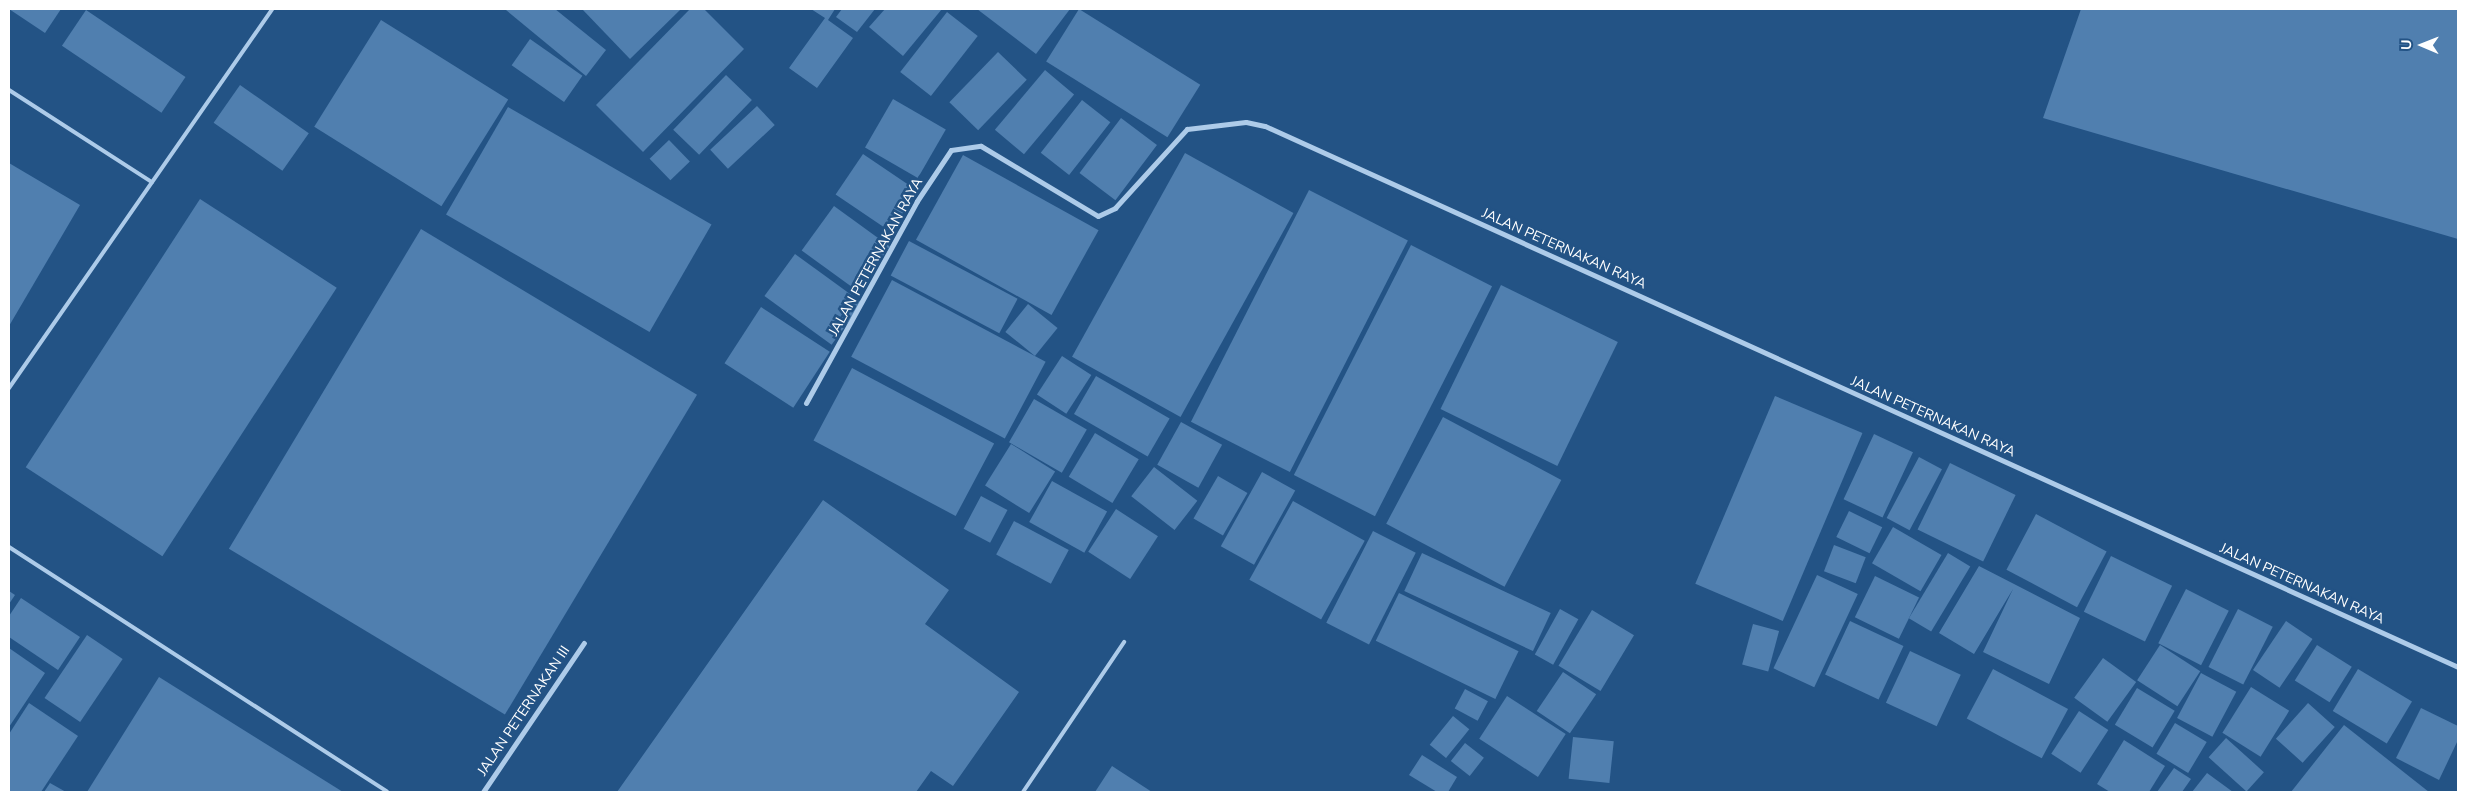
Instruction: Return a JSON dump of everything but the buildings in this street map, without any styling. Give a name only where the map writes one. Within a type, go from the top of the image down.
[{"type":"street","name":"JALAN PETERNAKAN RAYA","points":[[806,403],[917,201],[951,150],[981,146],[1098,216],[1115,208],[1186,129],[1246,122],[1265,126],[2458,667]]},
{"type":"street","name":"JALAN PETERNAKAN III","points":[[483,792],[584,643]]},
{"type":"lane","points":[[9,388],[272,9]]},
{"type":"lane","points":[[9,90],[152,182]]},
{"type":"lane","points":[[9,547],[387,792]]},
{"type":"lane","points":[[1023,792],[1124,642]]}]
